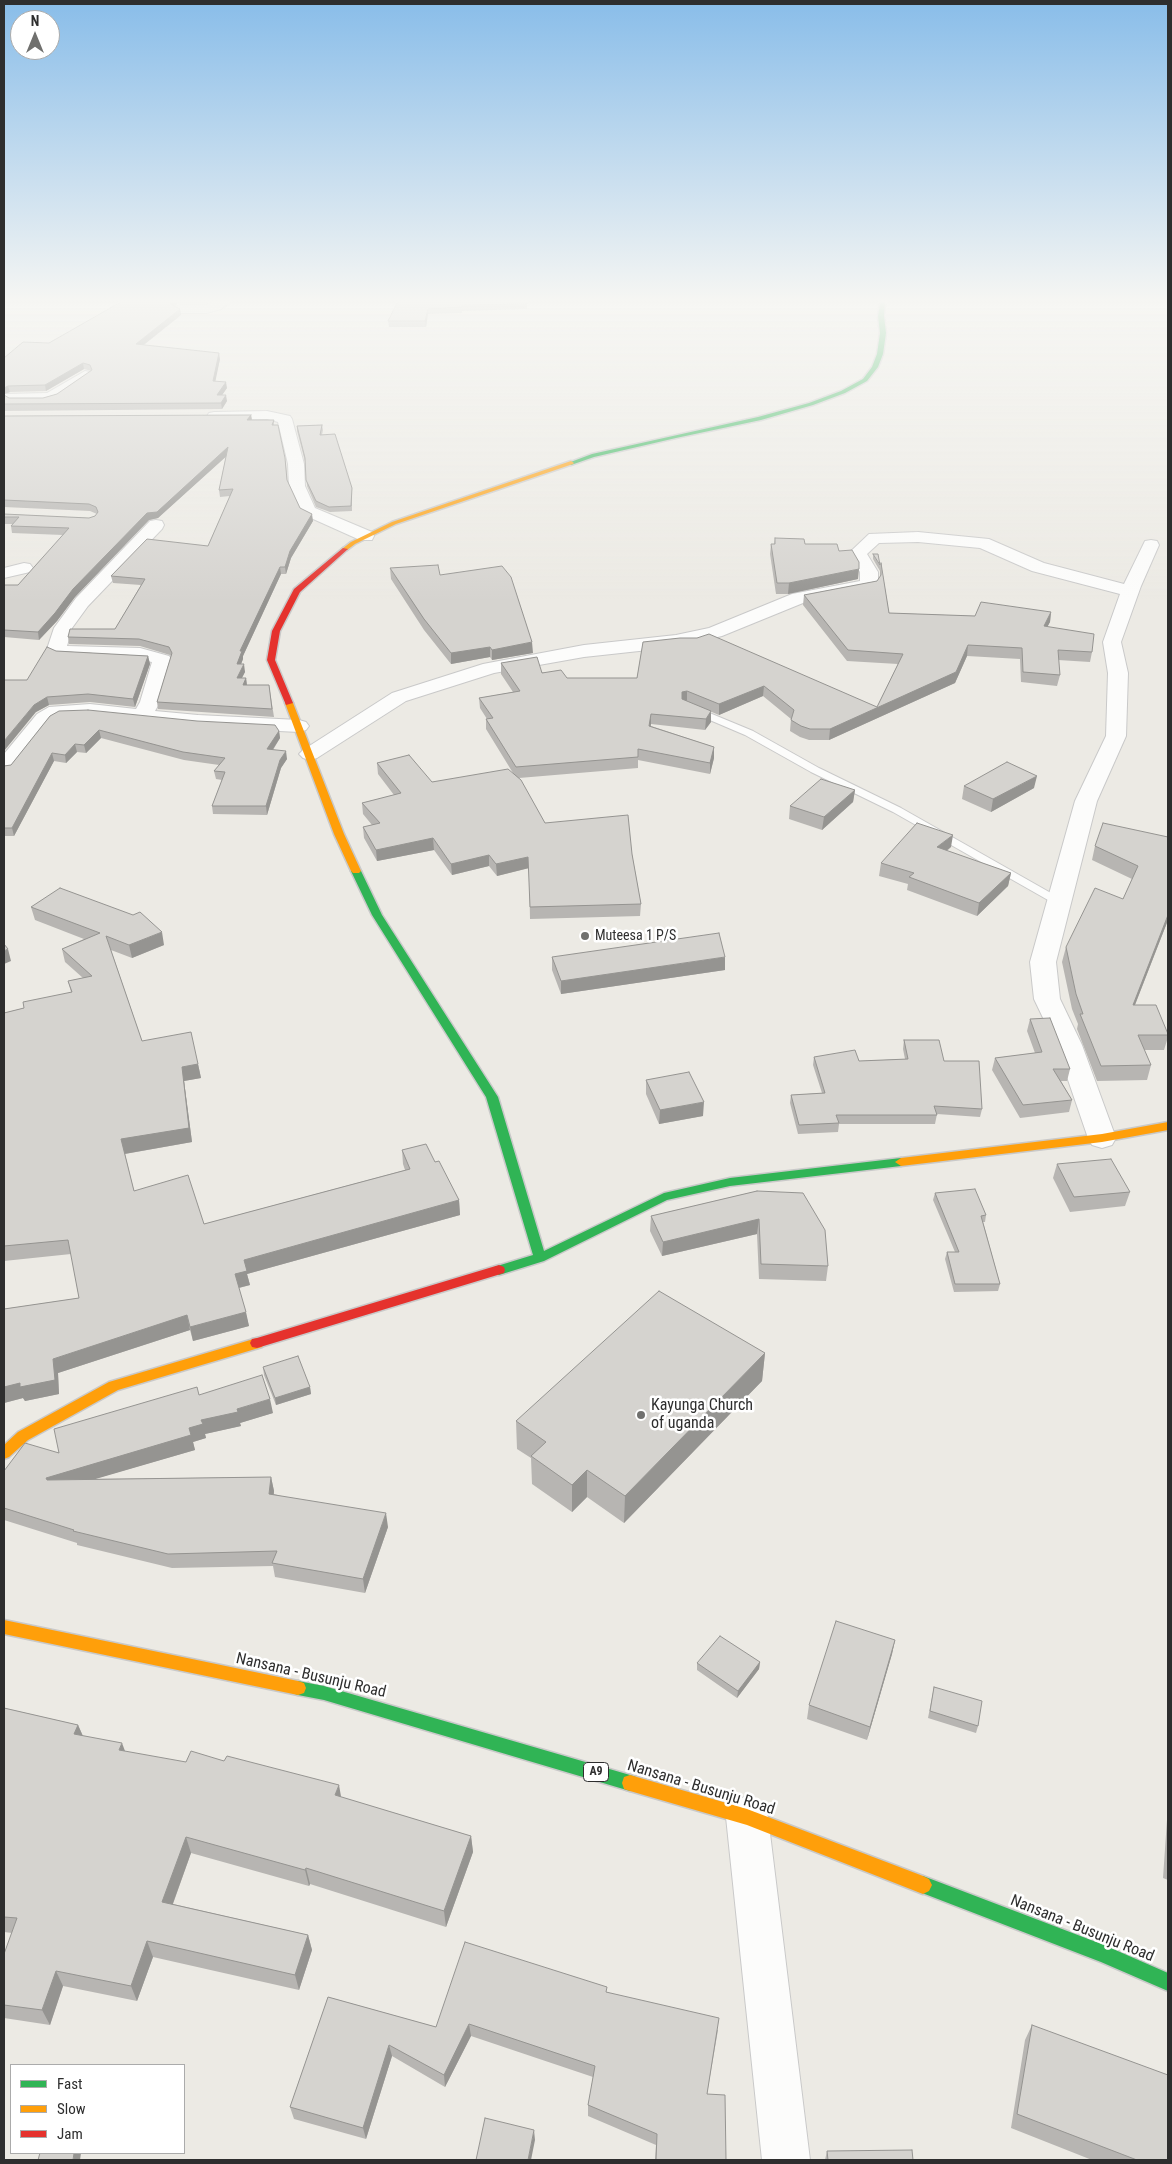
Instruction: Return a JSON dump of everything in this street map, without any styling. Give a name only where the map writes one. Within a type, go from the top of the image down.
[{"type":"street","points":[[540,1258],[492,1097],[377,915],[339,834],[300,726],[271,660],[276,631],[297,591],[353,543],[394,523],[592,456],[759,419],[822,400]]},
{"type":"street","points":[[202,416],[267,415],[285,419],[296,464],[297,486],[308,512],[366,536]]},
{"type":"street","points":[[144,714],[150,702],[162,660],[140,654],[58,652],[56,649],[63,628],[82,602],[156,525]]},
{"type":"street","points":[[310,754],[399,696],[481,671],[584,651],[676,641],[714,632],[798,598],[869,585],[869,572],[858,553],[874,538],[918,537],[983,543],[1038,567],[1130,591]]},
{"type":"street","points":[[1102,1138],[1069,1045],[1047,999],[1043,962],[1086,801],[1116,736],[1118,673],[1112,642],[1130,591],[1151,545]]},
{"type":"street","points":[[4,573],[24,568]]},
{"type":"street","points":[[4,768],[44,718],[56,710],[90,710],[198,721],[300,726]]},
{"type":"street","points":[[4,1453],[23,1436],[114,1386],[540,1258],[664,1197],[730,1182],[1102,1138],[1168,1126]]},
{"type":"street","name":"Nansana - Busunju Road","points":[[4,1627],[324,1692],[747,1817],[1104,1954],[1168,1982]]},
{"type":"street","points":[[747,1817],[786,2160]]},
{"type":"lane","points":[[686,706],[749,733],[815,770],[897,810],[1059,901]]},
{"type":"building","points":[[4,400],[223,400],[221,403],[4,404]]},
{"type":"building","points":[[251,415],[247,420],[274,420],[272,425],[278,425],[285,458],[287,480],[300,508],[312,514],[290,551],[285,567],[280,567],[240,651],[242,651],[237,664],[244,664],[237,678],[246,678],[243,685],[269,685],[272,709],[157,702],[172,653],[169,647],[139,639],[68,637],[70,629],[115,629],[145,579],[111,576],[147,539],[208,546],[233,489],[219,490],[228,447],[157,512],[147,513],[73,589],[38,632],[4,630],[4,585],[18,585],[69,528],[11,526],[19,517],[4,517],[4,514],[89,518],[95,516],[98,512],[96,507],[89,504],[4,500],[4,416]]},
{"type":"building","points":[[322,425],[320,435],[335,434],[352,488],[351,506],[329,507],[316,501],[306,480],[305,458],[297,426]]},
{"type":"building","points":[[775,538],[804,539],[805,544],[837,544],[839,551],[852,550],[859,562],[859,569],[789,583],[777,583],[771,544],[775,544]]},
{"type":"building","points":[[873,554],[878,554],[880,565]]},
{"type":"building","points":[[881,563],[889,613],[975,616],[981,602],[1051,612],[1044,626],[1094,634],[1092,652],[1058,650],[1060,675],[1023,672],[1022,648],[968,645],[956,672],[830,729],[810,729],[791,720],[794,710],[764,686],[719,704],[687,691],[682,692],[682,699],[711,711],[706,719],[651,714],[649,726],[714,747],[710,763],[638,749],[638,757],[516,767],[486,719],[493,718],[479,698],[520,691],[501,663],[537,657],[542,673],[561,670],[567,678],[637,678],[643,642],[697,638],[709,634],[877,707],[903,654],[848,650],[804,595],[877,581],[881,575]]},
{"type":"building","points":[[438,565],[440,575],[502,566],[511,577],[532,642],[492,650],[490,647],[451,653],[424,619],[390,568]]},
{"type":"building","points":[[47,647],[56,651],[148,656],[133,699],[88,694],[47,697],[34,705],[4,741],[4,680],[27,680]]},
{"type":"building","points":[[88,710],[197,721],[275,725],[279,731],[267,749],[286,751],[280,760],[266,806],[212,806],[225,772],[214,771],[225,758],[183,752],[99,730],[84,745],[75,744],[65,755],[52,753],[12,828],[4,828],[4,766],[11,765],[50,716],[59,711]]},
{"type":"building","points":[[409,755],[432,782],[508,769],[521,780],[545,823],[628,815],[632,854],[641,904],[530,907],[528,857],[496,864],[489,855],[451,864],[433,838],[376,850],[363,827],[380,823],[362,803],[401,793],[377,763]]},
{"type":"building","points":[[1007,762],[1037,776],[993,799],[964,786]]},
{"type":"building","points":[[821,779],[855,790],[824,817],[790,806]]},
{"type":"building","points":[[917,823],[953,835],[937,847],[1011,873],[979,903],[909,877],[914,873],[881,863]]},
{"type":"building","points":[[1103,823],[1168,837],[1168,915],[1133,1005],[1156,1005],[1168,1034],[1138,1035],[1151,1065],[1101,1066],[1080,1014],[1083,1014],[1076,994],[1066,947],[1095,888],[1123,899],[1138,866],[1095,846]]},
{"type":"building","points":[[60,888],[133,915],[140,912],[162,932],[129,945],[106,936],[142,1041],[191,1032],[198,1064],[182,1067],[189,1128],[121,1139],[134,1191],[188,1175],[204,1224],[410,1169],[402,1150],[426,1144],[435,1162],[439,1161],[459,1200],[244,1260],[247,1271],[235,1274],[246,1312],[190,1327],[187,1315],[53,1359],[55,1380],[20,1387],[20,1383],[4,1387],[4,1309],[79,1298],[68,1240],[4,1246],[4,1013],[24,1008],[23,1002],[72,992],[68,981],[92,976],[62,949],[100,933],[31,907]]},
{"type":"building","points":[[719,933],[725,957],[561,981],[552,957]]},
{"type":"building","points":[[1050,1018],[1070,1069],[1053,1069],[1072,1100],[1023,1105],[995,1058],[1042,1052],[1030,1019]]},
{"type":"building","points":[[904,1040],[939,1040],[944,1061],[979,1061],[982,1109],[934,1106],[937,1115],[836,1115],[839,1123],[799,1125],[791,1095],[825,1093],[814,1057],[855,1050],[859,1061],[908,1059]]},
{"type":"building","points":[[689,1072],[704,1102],[660,1110],[646,1080]]},
{"type":"building","points":[[1111,1159],[1130,1192],[1074,1197],[1057,1164]]},
{"type":"building","points":[[975,1189],[986,1215],[981,1216],[1000,1284],[955,1284],[947,1252],[959,1252],[935,1193]]},
{"type":"building","points":[[757,1191],[803,1193],[825,1230],[828,1266],[761,1264],[759,1219],[663,1242],[651,1216]]},
{"type":"building","name":"Kayunga Church of uganda","points":[[659,1291],[765,1353],[625,1496],[587,1470],[572,1485],[531,1456],[546,1442],[516,1421]]},
{"type":"building","points":[[298,1356],[310,1387],[275,1398],[263,1367]]},
{"type":"building","points":[[262,1375],[270,1399],[237,1409],[238,1412],[201,1420],[203,1424],[189,1428],[191,1435],[46,1478],[47,1480],[271,1477],[269,1494],[386,1513],[363,1579],[272,1563],[277,1551],[168,1554],[73,1531],[4,1508],[4,1471],[25,1443],[59,1453],[54,1429],[197,1387],[199,1395]]},
{"type":"building","points":[[836,1621],[895,1640],[870,1727],[809,1705]]},
{"type":"building","points":[[720,1636],[760,1662],[738,1691],[697,1663]]},
{"type":"building","points":[[934,1687],[982,1701],[978,1726],[930,1711]]},
{"type":"building","points":[[4,1708],[78,1725],[74,1734],[122,1743],[119,1750],[186,1762],[191,1751],[224,1761],[227,1756],[339,1785],[335,1795],[471,1836],[444,1911],[306,1868],[305,1870],[186,1837],[162,1902],[308,1935],[295,1975],[147,1941],[131,1986],[56,1971],[42,2010],[4,2005],[4,1954],[17,1918],[4,1917]]},
{"type":"building","points":[[465,1942],[607,1987],[606,1992],[719,2018],[707,2094],[725,2095],[726,2160],[656,2160],[657,2134],[588,2105],[595,2066],[469,2024],[444,2075],[389,2045],[363,2128],[290,2107],[328,1997],[436,2027]]},
{"type":"building","points":[[1032,2025],[1168,2075],[1168,2160],[1137,2160],[1017,2114]]},
{"type":"building","points":[[485,2118],[534,2130],[528,2160],[476,2160]]},
{"type":"building","points":[[912,2150],[913,2160],[828,2160],[827,2151]]},
{"type":"building","points":[[40,2154],[74,2154],[73,2160],[38,2160]]},
{"type":"traffic: fast","points":[[571,463],[592,456],[676,436],[759,419],[822,400]]},
{"type":"traffic: fast","points":[[356,871],[377,915],[492,1097],[540,1258]]},
{"type":"traffic: fast","points":[[499,1270],[540,1258],[664,1197],[730,1182],[901,1162]]},
{"type":"traffic: fast","points":[[298,1688],[324,1693],[630,1783]]},
{"type":"traffic: fast","points":[[923,1885],[1104,1954],[1168,1982]]},
{"type":"traffic: slow","points":[[345,549],[353,543],[394,523],[571,463]]},
{"type":"traffic: slow","points":[[289,703],[339,834],[356,871]]},
{"type":"traffic: slow","points":[[901,1162],[1102,1138],[1168,1126]]},
{"type":"traffic: slow","points":[[4,1453],[23,1436],[114,1386],[257,1343]]},
{"type":"traffic: slow","points":[[4,1627],[298,1688]]},
{"type":"traffic: slow","points":[[630,1783],[747,1817],[923,1885]]},
{"type":"traffic: jam","points":[[289,703],[271,660],[276,631],[297,591],[345,549]]},
{"type":"traffic: jam","points":[[257,1343],[499,1270]]},
{"type":"place","name":"Muteesa 1 P/S","points":[[585,936]]},
{"type":"place","name":"Kayunga Church of uganda","points":[[641,1415]]}]
